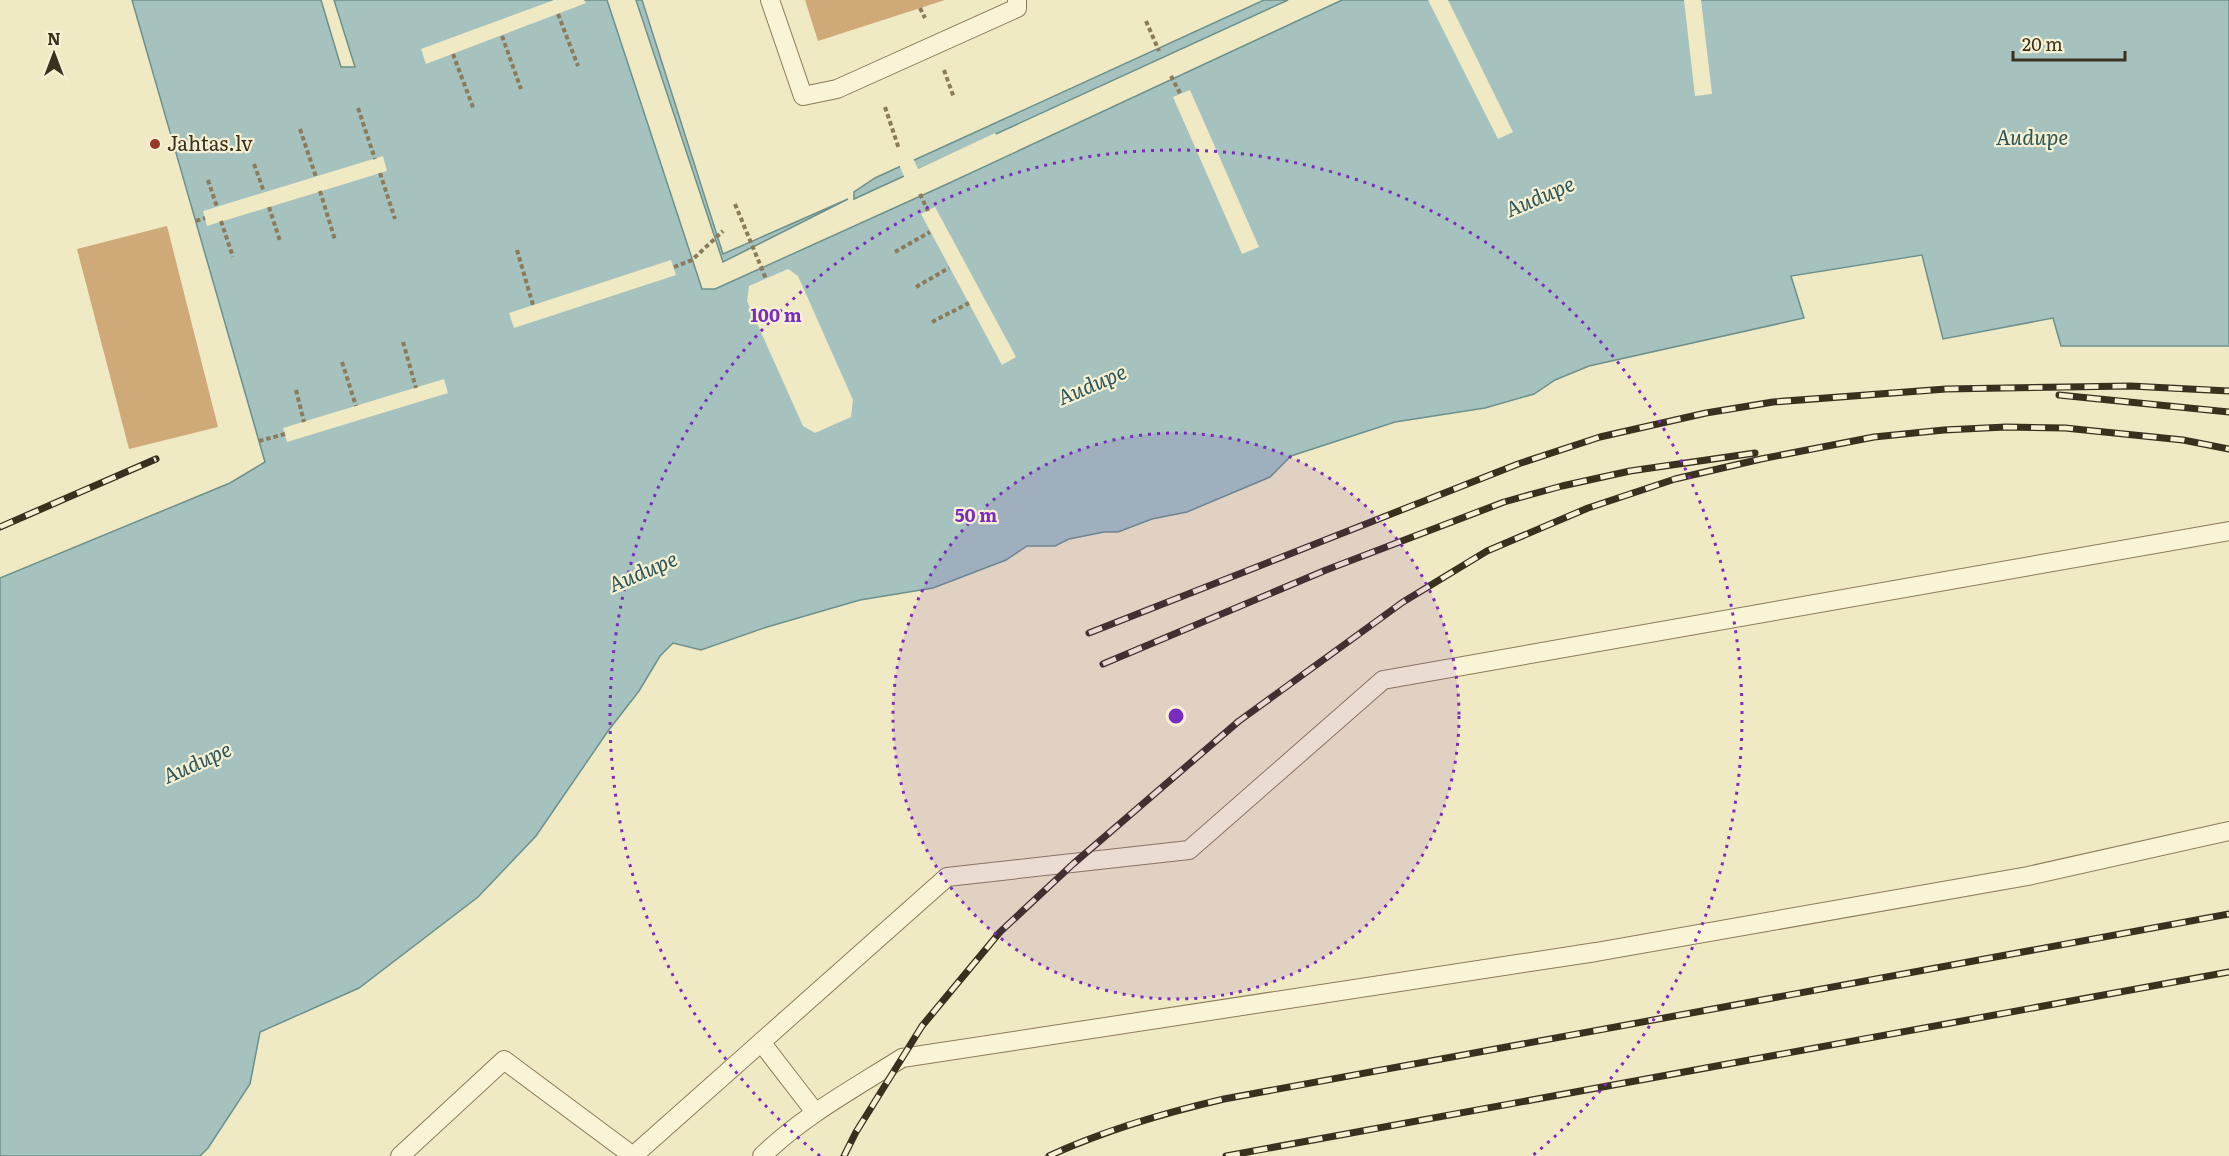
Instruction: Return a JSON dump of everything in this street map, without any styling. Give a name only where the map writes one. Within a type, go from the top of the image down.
[{"type":"lane","points":[[771,0],[803,96],[837,89],[1017,8],[1017,0]]},
{"type":"lane","points":[[400,1156],[504,1060],[633,1156],[947,877],[1189,850],[1383,680],[2229,531]]},
{"type":"lane","points":[[762,1156],[787,1132],[815,1112],[902,1058],[1596,952],[2028,876],[2229,831]]},
{"type":"lane","points":[[761,1042],[815,1112]]},
{"type":"path","points":[[558,14],[578,66]]},
{"type":"path","points":[[1146,21],[1159,51]]},
{"type":"path","points":[[502,36],[521,89]]},
{"type":"path","points":[[453,54],[474,110]]},
{"type":"path","points":[[1171,76],[1180,93]]},
{"type":"path","points":[[885,107],[899,149]]},
{"type":"path","points":[[358,108],[375,159]]},
{"type":"path","points":[[300,129],[316,177]]},
{"type":"path","points":[[254,164],[264,192]]},
{"type":"path","points":[[380,173],[396,219]]},
{"type":"path","points":[[208,180],[217,207]]},
{"type":"path","points":[[320,191],[335,240]]},
{"type":"path","points":[[920,194],[927,211]]},
{"type":"path","points":[[735,204],[766,279]]},
{"type":"path","points":[[268,207],[280,241]]},
{"type":"path","points":[[196,221],[205,218]]},
{"type":"path","points":[[222,221],[233,257]]},
{"type":"path","points":[[674,267],[692,260],[723,231]]},
{"type":"path","points":[[895,252],[930,232]]},
{"type":"path","points":[[517,250],[534,305]]},
{"type":"path","points":[[916,287],[950,268]]},
{"type":"path","points":[[932,322],[969,303]]},
{"type":"path","points":[[403,342],[416,388]]},
{"type":"path","points":[[342,362],[356,406]]},
{"type":"path","points":[[296,390],[303,422]]},
{"type":"path","points":[[259,441],[285,434]]},
{"type":"water","name":"Audupe","points":[[132,0],[321,0],[341,67],[355,67],[334,0],[607,0],[702,289],[715,289],[945,185],[1342,0],[2229,0],[2229,346],[2061,346],[2053,318],[1943,339],[1922,255],[1791,276],[1804,318],[1589,366],[1555,380],[1534,394],[1485,408],[1395,422],[1291,456],[1270,477],[1187,512],[1152,519],[1118,532],[1104,532],[1069,539],[1055,546],[1027,546],[1006,560],[933,588],[860,600],[767,627],[701,650],[673,643],[660,656],[639,691],[608,731],[536,836],[478,897],[359,988],[260,1032],[250,1084],[208,1148],[200,1156],[0,1156],[0,578],[230,483],[265,462]]},
{"type":"water","points":[[636,0],[642,0],[723,254],[848,199],[723,262]]},
{"type":"water","points":[[1264,0],[1288,0],[854,199],[854,192],[875,178]]},
{"type":"pier","points":[[554,0],[584,0],[586,3],[426,64],[421,49]]},
{"type":"pier","points":[[1428,0],[1448,0],[1513,132],[1498,139]]},
{"type":"pier","points":[[1684,0],[1701,0],[1712,94],[1695,96]]},
{"type":"pier","points":[[1190,90],[1259,247],[1242,254],[1173,97]]},
{"type":"pier","points":[[995,133],[997,136],[905,179],[899,164],[913,158],[918,169]]},
{"type":"pier","points":[[383,156],[387,171],[207,226],[203,211]]},
{"type":"pier","points":[[935,207],[1016,357],[1002,365],[921,214]]},
{"type":"pier","points":[[671,260],[676,275],[514,328],[509,313]]},
{"type":"pier","points":[[788,269],[798,276],[853,400],[851,417],[815,433],[803,426],[747,301],[749,286]]},
{"type":"pier","points":[[444,379],[448,393],[287,442],[283,428]]},
{"type":"building","points":[[805,0],[945,0],[818,41]]},
{"type":"building","points":[[167,226],[218,427],[129,449],[77,249]]},
{"type":"railway","points":[[1089,633],[1518,464],[1600,437],[1706,413],[1773,402],[1946,389],[2130,386],[2229,391]]},
{"type":"railway","points":[[2059,395],[2229,412]]},
{"type":"railway","points":[[844,1156],[856,1132],[922,1026],[1000,932],[1073,864],[1239,721],[1403,602],[1487,551],[1588,508],[1675,479],[1761,459],[1874,437],[2006,427],[2065,428],[2183,440],[2229,449]]},
{"type":"railway","points":[[1103,664],[1326,570],[1504,502],[1630,471],[1755,453]]},
{"type":"railway","points":[[0,527],[156,459]]},
{"type":"railway","points":[[1049,1156],[1135,1123],[1224,1099],[2229,914]]},
{"type":"railway","points":[[1226,1156],[2229,972]]},
{"type":"place","name":"Jahtas.lv","points":[[155,144]]}]
